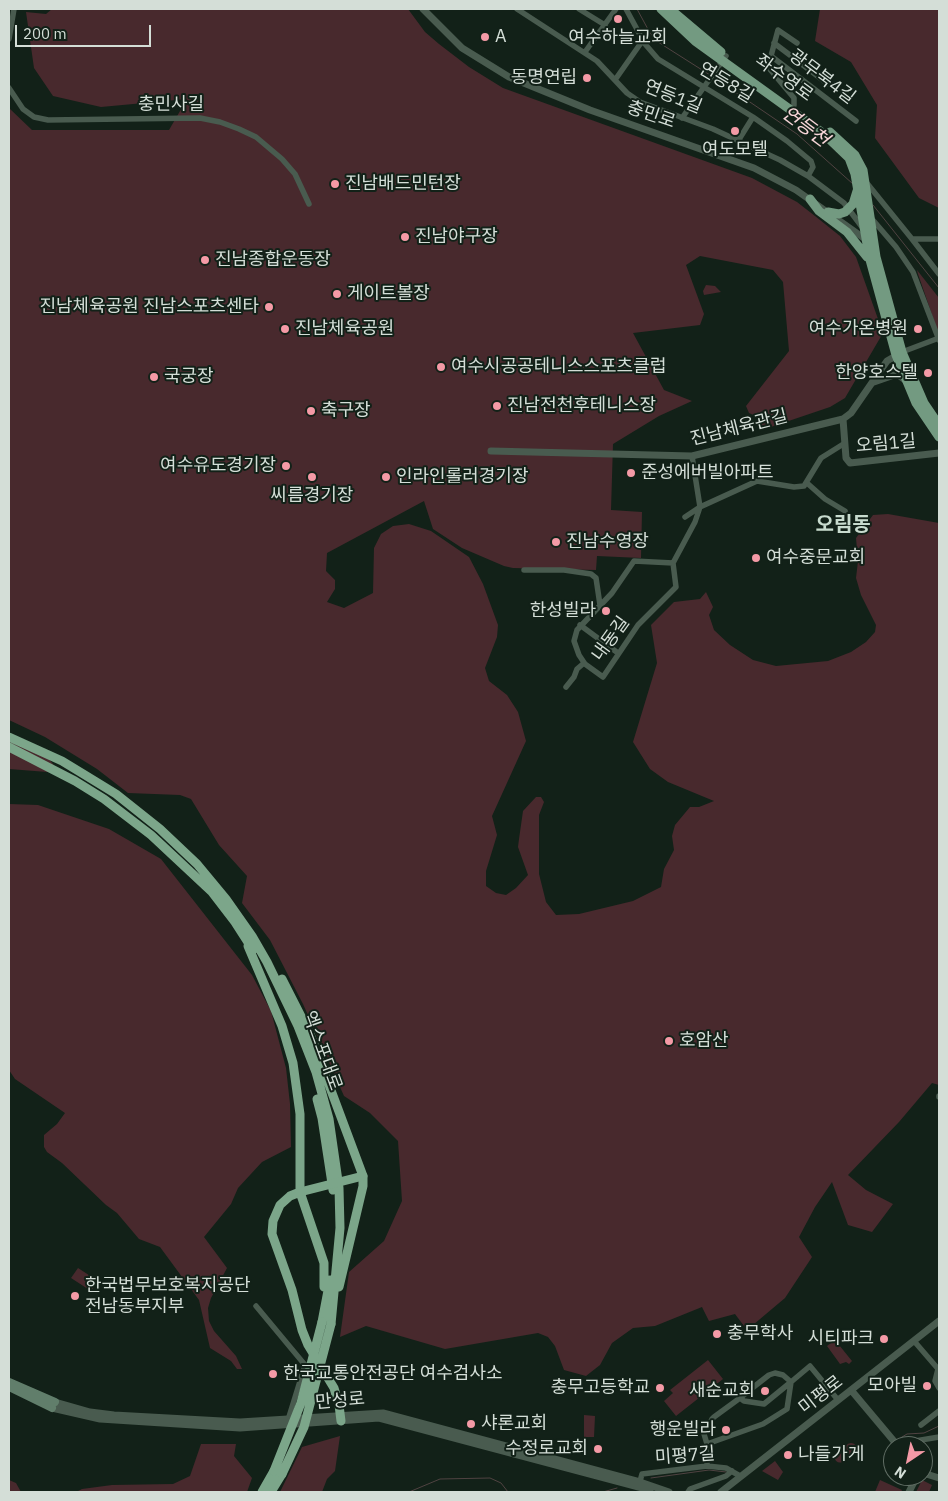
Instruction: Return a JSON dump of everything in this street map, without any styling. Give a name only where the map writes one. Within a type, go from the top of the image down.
[{"type":"highway","name":"엑스포대로","points":[[9,737],[62,761],[108,790],[137,810],[183,849],[226,899],[249,937],[298,1026],[316,1072],[329,1119],[339,1188],[340,1228],[333,1309],[327,1323],[304,1427],[278,1472],[262,1492]]},
{"type":"highway","name":"엑스포대로","points":[[9,747],[53,769],[104,799],[168,850],[212,892],[249,937],[292,1028],[310,1074],[322,1118],[333,1190],[335,1228],[329,1289],[324,1307],[327,1323]]},
{"type":"highway","points":[[249,937],[270,958],[310,1034],[363,1176],[363,1186],[333,1309]]},
{"type":"highway","points":[[249,937],[250,952],[282,1026],[293,1063],[300,1114],[300,1192],[324,1263],[324,1307]]},
{"type":"highway","points":[[340,1417],[334,1388],[308,1345],[302,1330],[292,1290],[272,1234],[273,1221],[280,1205],[290,1196],[363,1176]]},
{"type":"highway","name":"엑스포대로","points":[[271,1492],[278,1472]]},
{"type":"main road","name":"좌수영로","points":[[661,9],[695,41],[824,134],[845,153],[859,182]]},
{"type":"main road","name":"좌수영로","points":[[670,9],[722,61],[794,105],[848,147],[859,161],[859,182]]},
{"type":"main road","points":[[828,212],[843,213],[851,206],[859,182]]},
{"type":"main road","points":[[859,182],[864,206],[867,208],[868,213],[870,263],[916,403],[939,437]]},
{"type":"main road","points":[[810,199],[819,210],[847,232],[870,263]]},
{"type":"main road","points":[[869,237],[899,354],[924,403],[939,425]]},
{"type":"main road","name":"만성로","points":[[9,1382],[53,1405]]},
{"type":"main road","name":"만성로","points":[[9,1387],[53,1405]]},
{"type":"street","points":[[9,38],[14,9]]},
{"type":"street","name":"충민로","points":[[423,9],[467,52],[509,77],[590,110],[734,160],[766,174],[810,199],[869,237]]},
{"type":"street","name":"연등1길","points":[[517,9],[601,64],[627,93],[640,102],[738,141],[808,176],[851,206],[869,237]]},
{"type":"street","points":[[579,9],[605,25]]},
{"type":"street","points":[[585,52],[616,9]]},
{"type":"street","name":"연등8길","points":[[626,9],[643,40],[654,55],[664,64],[754,117],[810,160],[813,166],[808,176]]},
{"type":"street","name":"광무북4길","points":[[794,105],[794,98],[768,68],[778,30],[797,43]]},
{"type":"street","points":[[614,80],[643,40]]},
{"type":"street","points":[[774,43],[828,84]]},
{"type":"street","name":"광무북4길","points":[[771,56],[856,121]]},
{"type":"street","points":[[682,118],[722,61]]},
{"type":"street","name":"충민사길","points":[[9,88],[24,109],[34,117],[48,120],[200,118],[220,122],[239,129],[256,137],[282,159],[295,174],[309,204]]},
{"type":"street","points":[[738,141],[754,117]]},
{"type":"street","points":[[859,182],[912,239],[939,274]]},
{"type":"street","points":[[843,420],[851,413],[887,362],[899,354],[939,339],[913,272],[896,246],[868,213]]},
{"type":"street","points":[[912,239],[939,239]]},
{"type":"street","points":[[874,382],[896,374],[901,375],[916,403]]},
{"type":"street","name":"오림1길","points":[[843,420],[847,460],[853,463],[939,453]]},
{"type":"street","name":"진남체육관길","points":[[491,451],[692,456],[843,420]]},
{"type":"street","points":[[808,483],[812,469],[821,458],[845,443]]},
{"type":"street","points":[[673,563],[695,522],[700,508],[692,456]]},
{"type":"street","points":[[684,516],[757,481],[796,487],[808,483]]},
{"type":"street","points":[[808,483],[825,499],[845,511]]},
{"type":"street","name":"내동길","points":[[634,561],[673,563],[676,585],[674,589],[638,625],[602,677],[584,663],[574,641],[575,632],[612,593],[634,561]]},
{"type":"street","points":[[524,570],[564,570],[591,574],[596,578],[600,605]]},
{"type":"street","points":[[580,625],[618,653]]},
{"type":"street","points":[[566,687],[574,677],[577,669],[584,663]]},
{"type":"street","points":[[256,1306],[305,1365],[288,1420]]},
{"type":"street","name":"미평로","points":[[721,1492],[939,1322]]},
{"type":"street","points":[[914,1341],[939,1370],[935,1381],[939,1388]]},
{"type":"street","points":[[740,1398],[744,1401],[758,1401],[764,1404],[810,1366],[838,1400]]},
{"type":"street","points":[[707,1466],[707,1444],[704,1434],[709,1423],[772,1374],[783,1375],[791,1382]]},
{"type":"street","points":[[707,1444],[763,1424],[788,1409],[791,1382]]},
{"type":"street","points":[[852,1390],[891,1436]]},
{"type":"street","name":"만성로","points":[[53,1405],[100,1419],[240,1428],[370,1412],[394,1412],[667,1492]]},
{"type":"street","name":"만성로","points":[[53,1405],[90,1412],[240,1422],[340,1417],[389,1420],[640,1484],[656,1492]]},
{"type":"street","points":[[921,1424],[939,1411]]},
{"type":"street","name":"미평7길","points":[[640,1484],[642,1474],[707,1466],[732,1471],[740,1476]]},
{"type":"street","points":[[688,1492],[690,1489],[720,1479],[732,1471]]},
{"type":"shaded area","points":[[52,9],[408,9],[425,32],[439,44],[469,67],[503,88],[752,178],[797,202],[840,236],[856,257],[883,333],[845,398],[830,407],[762,430],[758,417],[749,413],[746,406],[789,351],[783,282],[773,270],[700,256],[686,265],[704,314],[700,325],[633,333],[664,390],[692,401],[659,416],[613,444],[611,510],[642,512],[641,558],[597,556],[596,570],[513,568],[504,566],[462,548],[433,529],[424,501],[327,553],[326,571],[335,580],[335,589],[327,602],[344,608],[373,593],[374,548],[381,534],[393,526],[409,524],[431,531],[469,557],[483,584],[498,625],[497,637],[485,668],[489,681],[507,695],[518,712],[526,741],[492,816],[497,835],[486,871],[486,886],[496,893],[506,895],[516,888],[528,875],[518,847],[523,811],[536,797],[541,797],[544,802],[539,815],[539,874],[546,902],[556,915],[579,914],[633,901],[661,887],[664,869],[674,850],[672,836],[675,825],[690,807],[699,807],[714,801],[668,782],[650,769],[633,742],[657,663],[651,625],[674,602],[700,599],[706,592],[713,607],[709,615],[714,630],[730,645],[753,660],[776,666],[828,661],[851,652],[866,642],[875,632],[876,625],[861,595],[856,578],[858,561],[856,538],[873,515],[888,514],[939,523],[939,1085],[932,1083],[899,1122],[848,1175],[866,1190],[893,1204],[872,1232],[848,1225],[832,1182],[815,1207],[799,1237],[812,1257],[785,1298],[747,1330],[735,1314],[709,1321],[702,1307],[655,1326],[633,1328],[612,1343],[600,1365],[586,1376],[564,1370],[555,1346],[548,1337],[538,1333],[445,1349],[366,1326],[340,1337],[349,1272],[384,1241],[402,1201],[398,1141],[370,1113],[344,1096],[303,1004],[270,940],[242,903],[247,876],[219,845],[191,799],[180,795],[128,793],[97,769],[45,737],[9,720],[9,108],[32,130],[169,130],[187,99],[101,107],[53,96],[34,68],[26,12],[46,14]]},
{"type":"shaded area","points":[[820,9],[939,9],[939,208],[919,198],[875,138],[877,105],[851,62],[815,41]]},
{"type":"shaded area","points":[[917,270],[939,298],[939,335],[918,274]]},
{"type":"shaded area","points":[[706,285],[715,286],[721,292],[704,295],[703,291]]},
{"type":"shaded area","points":[[9,739],[49,759],[60,773],[9,769]]},
{"type":"shaded area","points":[[9,804],[38,805],[109,829],[161,859],[252,975],[271,1011],[286,1068],[290,1104],[291,1147],[262,1162],[238,1188],[231,1204],[204,1237],[227,1268],[211,1298],[208,1308],[209,1321],[214,1331],[236,1356],[242,1369],[237,1369],[231,1361],[210,1348],[199,1300],[160,1247],[139,1239],[117,1213],[62,1163],[47,1152],[44,1147],[44,1135],[57,1124],[65,1113],[15,1079],[9,1070]]},
{"type":"shaded area","points":[[78,1268],[98,1281],[91,1291],[71,1278]]},
{"type":"shaded area","points":[[835,1340],[852,1361],[849,1364],[846,1362],[840,1364],[827,1346]]},
{"type":"shaded area","points":[[708,1360],[723,1379],[676,1416],[664,1401],[673,1393],[670,1390]]},
{"type":"shaded area","points":[[584,1415],[595,1416],[594,1437],[584,1437]]},
{"type":"shaded area","points":[[340,1436],[335,1471],[327,1479],[322,1492],[280,1492],[302,1447]]},
{"type":"shaded area","points":[[849,1443],[853,1443],[857,1449],[853,1455],[849,1455],[845,1451],[845,1447]]},
{"type":"shaded area","points":[[201,1444],[236,1444],[234,1456],[252,1478],[247,1492],[76,1492],[82,1489],[112,1485],[173,1484],[190,1476]]},
{"type":"shaded area","points":[[840,1451],[846,1457],[840,1463],[834,1457]]},
{"type":"shaded area","points":[[775,1461],[783,1472],[778,1480],[762,1471]]},
{"type":"shaded area","points":[[9,1480],[16,1483],[21,1492],[9,1492]]},
{"type":"shaded area","points":[[880,1480],[883,1481],[883,1486],[893,1486],[902,1490],[901,1492],[875,1492]]},
{"type":"shaded area","points":[[919,1486],[932,1486],[929,1492],[916,1492]]},
{"type":"waterway","name":"연등천","points":[[637,9],[650,33],[658,42],[710,75]]},
{"type":"waterway","name":"연등천","points":[[713,77],[797,134],[853,184]]},
{"type":"waterway","name":"연등천","points":[[873,205],[939,288]]},
{"type":"waterway","points":[[904,1436],[924,1433],[939,1426]]},
{"type":"waterway","points":[[651,1478],[709,1470],[726,1472]]},
{"type":"waterway","points":[[409,1492],[440,1479],[490,1478],[501,1483],[508,1492]]},
{"type":"waterway","points":[[603,1492],[617,1488]]},
{"type":"place","name":"여수하늘교회","points":[[618,19]]},
{"type":"place","name":"A","points":[[485,37]]},
{"type":"place","name":"동명연립","points":[[587,78]]},
{"type":"place","name":"여도모텔","points":[[735,131]]},
{"type":"place","name":"진남배드민턴장","points":[[335,184]]},
{"type":"place","name":"진남야구장","points":[[405,237]]},
{"type":"place","name":"진남종합운동장","points":[[205,260]]},
{"type":"place","name":"게이트볼장","points":[[337,294]]},
{"type":"place","name":"진남체육공원 진남스포츠센타","points":[[269,307]]},
{"type":"place","name":"진남체육공원","points":[[285,329]]},
{"type":"place","name":"여수가온병원","points":[[918,329]]},
{"type":"place","name":"여수시공공테니스스포츠클럽","points":[[441,367]]},
{"type":"place","name":"한양호스텔","points":[[928,373]]},
{"type":"place","name":"국궁장","points":[[154,377]]},
{"type":"place","name":"진남전천후테니스장","points":[[497,406]]},
{"type":"place","name":"축구장","points":[[311,411]]},
{"type":"place","name":"여수유도경기장","points":[[286,466]]},
{"type":"place","name":"준성에버빌아파트","points":[[631,473]]},
{"type":"place","name":"씨름경기장","points":[[312,477]]},
{"type":"place","name":"인라인롤러경기장","points":[[386,477]]},
{"type":"place","name":"진남수영장","points":[[556,542]]},
{"type":"place","name":"여수중문교회","points":[[756,558]]},
{"type":"place","name":"한성빌라","points":[[606,611]]},
{"type":"place","name":"호암산","points":[[669,1041]]},
{"type":"place","name":"한국법무보호복지공단 전남동부지부","points":[[75,1296]]},
{"type":"place","name":"충무학사","points":[[717,1334]]},
{"type":"place","name":"시티파크","points":[[884,1339]]},
{"type":"place","name":"한국교통안전공단 여수검사소","points":[[273,1374]]},
{"type":"place","name":"모아빌","points":[[927,1386]]},
{"type":"place","name":"충무고등학교","points":[[660,1388]]},
{"type":"place","name":"새순교회","points":[[765,1391]]},
{"type":"place","name":"샤론교회","points":[[471,1424]]},
{"type":"place","name":"행운빌라","points":[[726,1430]]},
{"type":"place","name":"수정로교회","points":[[598,1449]]},
{"type":"place","name":"나들가게","points":[[788,1455]]},
{"type":"district","name":"오림동","points":[[843,525]]}]
